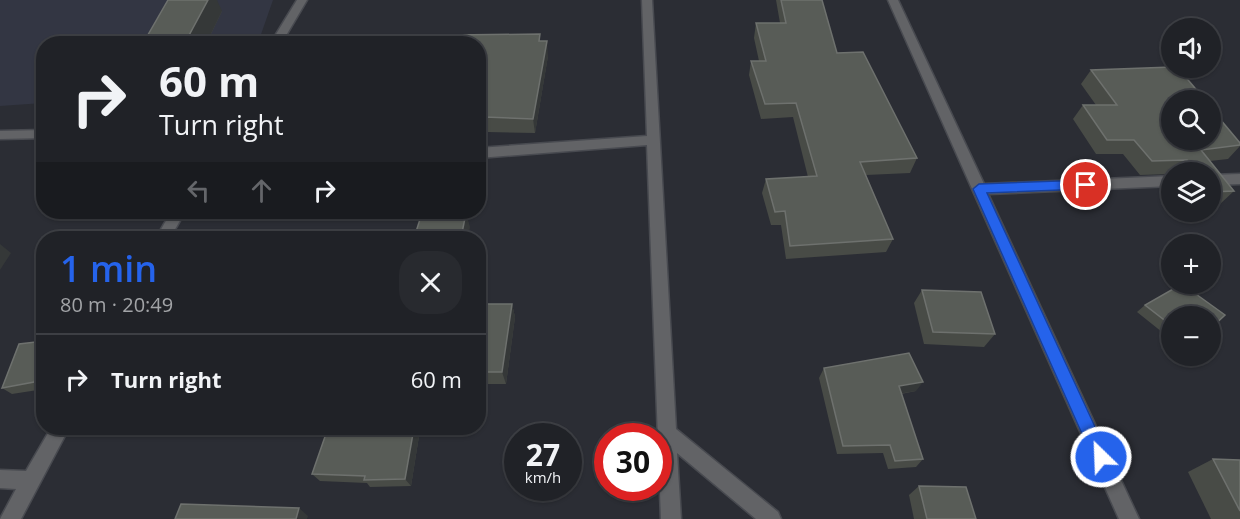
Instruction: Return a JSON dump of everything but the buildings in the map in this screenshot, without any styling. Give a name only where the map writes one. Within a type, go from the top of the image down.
[{"type":"street","points":[[280,36],[302,0]]},
{"type":"street","points":[[647,0],[667,423]]},
{"type":"street","points":[[893,0],[1129,519]]},
{"type":"street","points":[[0,135],[36,134]]},
{"type":"street","points":[[486,152],[653,140]]},
{"type":"street","points":[[1221,180],[1240,179]]},
{"type":"street","points":[[979,189],[1161,181]]},
{"type":"street","points":[[10,519],[56,435]]},
{"type":"street","points":[[672,437],[771,519]]},
{"type":"street","points":[[0,479],[31,481]]},
{"type":"street","points":[[670,501],[671,519]]},
{"type":"shaded area","points":[[0,0],[273,0],[260,36],[36,36],[36,103],[0,106]]},
{"type":"route","points":[[1086,185],[979,189],[1101,457]]}]
